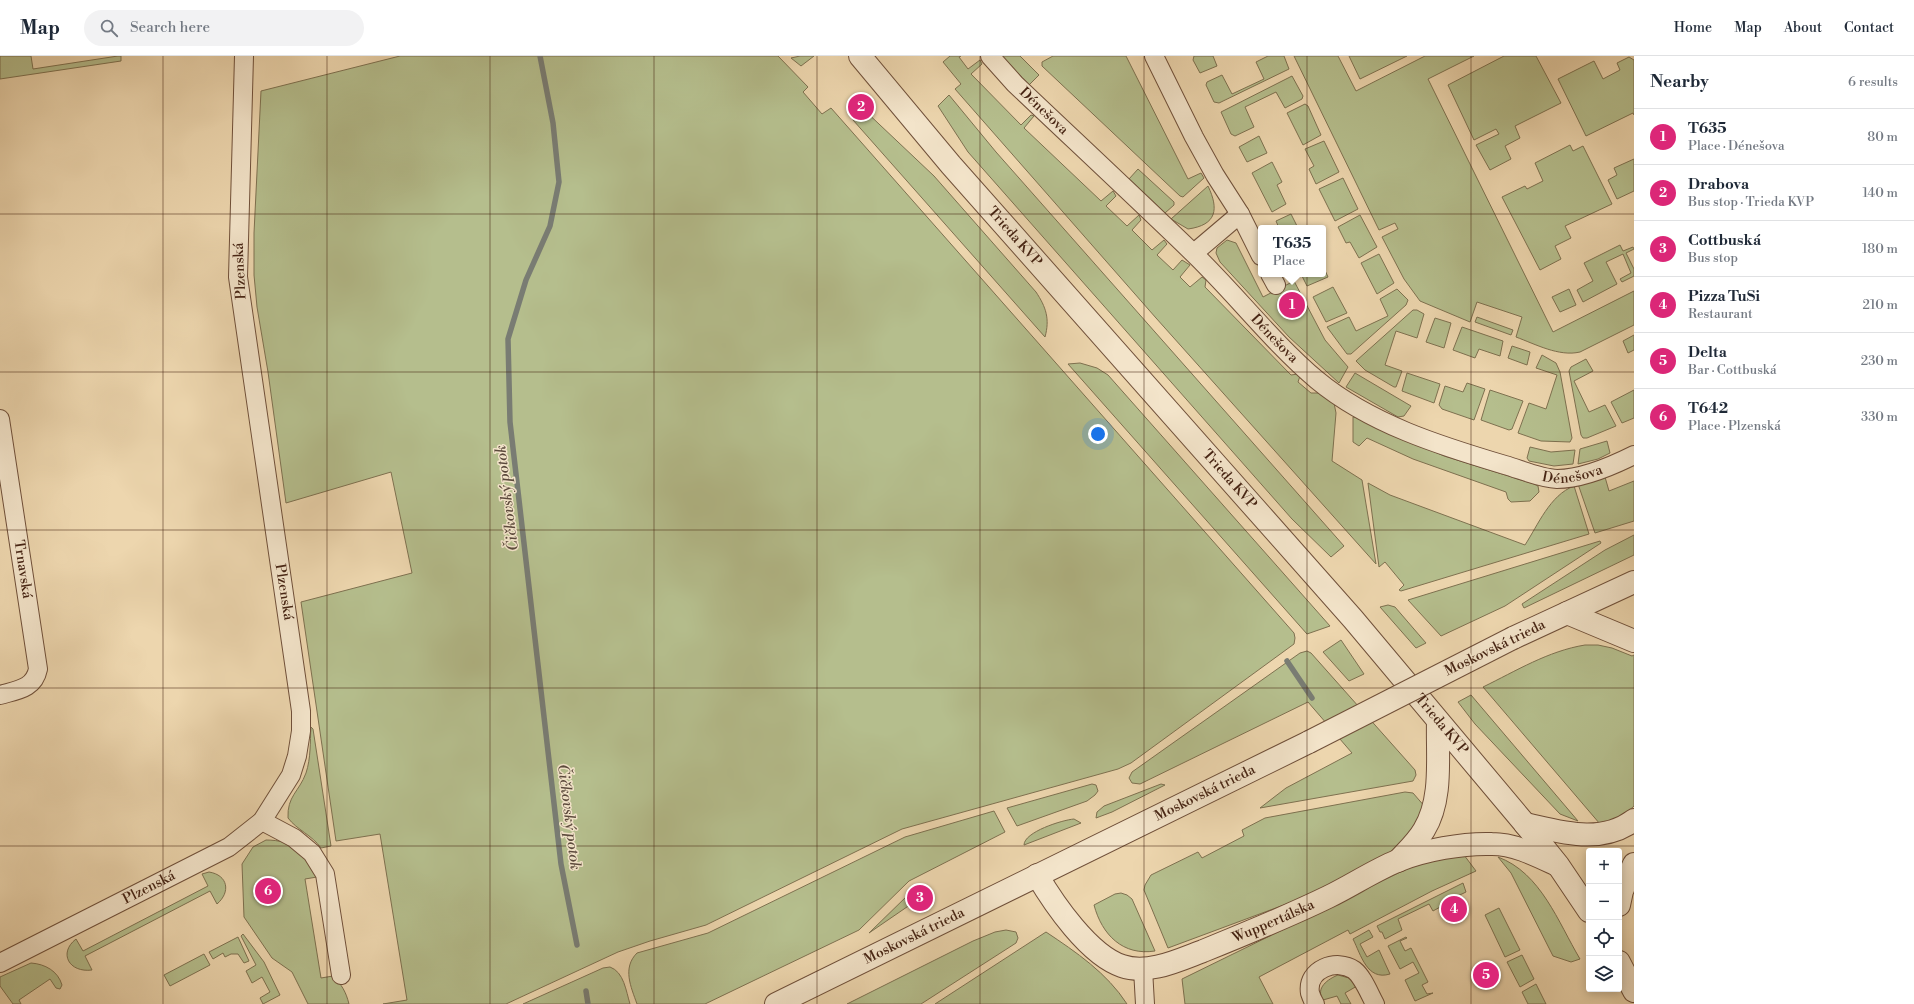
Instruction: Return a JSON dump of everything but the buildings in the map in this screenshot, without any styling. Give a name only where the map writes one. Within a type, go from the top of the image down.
[{"type":"street","name":"Plzenská","points":[[0,963],[229,847],[262,821],[291,775],[298,756],[301,731],[301,711],[238,277],[244,56]]},
{"type":"street","name":"Trieda KVP","points":[[860,56],[951,165],[1353,620],[1525,824],[1558,865],[1586,907]]},
{"type":"street","name":"Dénešova","points":[[990,56],[1025,94],[1194,253],[1317,380],[1351,404],[1397,427],[1481,458],[1540,476],[1557,479],[1589,473],[1634,455]]},
{"type":"street","points":[[1154,56],[1198,144],[1215,175],[1240,214],[1258,250]]},
{"type":"street","points":[[1194,253],[1240,214]]},
{"type":"street","name":"Trnavská","points":[[0,419],[38,669],[34,682],[29,686],[0,695]]},
{"type":"street","name":"Moskovská trieda","points":[[779,1002],[1037,874],[1310,742],[1513,638],[1634,582]]},
{"type":"street","points":[[1567,613],[1634,641]]},
{"type":"street","points":[[1398,861],[1424,829],[1435,806],[1437,788],[1438,722]]},
{"type":"street","points":[[1525,824],[1577,836],[1611,831],[1626,826],[1634,820]]},
{"type":"street","points":[[262,821],[294,838],[312,853],[325,874],[342,975]]},
{"type":"street","points":[[1398,861],[1446,848],[1493,844],[1532,853],[1558,865]]},
{"type":"street","name":"Wuppertálska","points":[[1037,874],[1063,914],[1096,950],[1114,963],[1143,969],[1181,960],[1269,925],[1398,861]]},
{"type":"street","points":[[1622,891],[1634,864]]},
{"type":"street","points":[[1315,1004],[1310,993],[1310,983],[1315,975],[1324,967],[1336,964],[1347,966],[1355,971],[1363,982],[1374,1004]]},
{"type":"street","points":[[1622,968],[1634,991]]},
{"type":"street","points":[[1143,969],[1145,1004]]},
{"type":"green space","points":[[0,56],[31,56],[33,69],[118,56],[121,56],[121,61],[0,79]]},
{"type":"green space","points":[[400,56],[778,56],[808,87],[803,92],[822,114],[831,108],[1294,633],[1294,644],[1131,763],[1118,769],[902,829],[706,925],[618,952],[506,1004],[383,1004],[407,1000],[380,834],[336,841],[301,602],[412,573],[391,472],[286,503],[268,372],[257,307],[254,275],[254,233],[261,91]]},
{"type":"green space","points":[[800,56],[814,56],[801,66],[791,58]]},
{"type":"green space","points":[[950,56],[961,56],[959,57],[968,69],[980,60],[982,64],[971,74],[1021,125],[1031,115],[1034,116],[1024,128],[1101,201],[1113,191],[1116,196],[1106,206],[1127,226],[1139,215],[1141,220],[1132,230],[1152,250],[1164,240],[1167,244],[1157,255],[1173,270],[1182,260],[1190,265],[1180,277],[1190,287],[1202,277],[1206,280],[1205,287],[1291,375],[1298,374],[1300,376],[1298,382],[1311,393],[1319,393],[1334,403],[1336,413],[1332,461],[1362,480],[1376,564],[1156,318],[955,89],[961,84],[943,62]]},
{"type":"green space","points":[[1002,56],[1020,56],[1039,75],[1029,85]]},
{"type":"green space","points":[[1053,56],[1126,56],[1188,179],[1201,173],[1204,178],[1183,197],[1180,196],[1042,66],[1042,62]]},
{"type":"green space","points":[[1194,56],[1213,56],[1217,66],[1200,73],[1193,60]]},
{"type":"green space","points":[[1268,56],[1284,56],[1289,69],[1219,103],[1214,102],[1206,85],[1207,82],[1222,75],[1232,94],[1264,79],[1256,62]]},
{"type":"green space","points":[[1294,56],[1338,56],[1356,91],[1425,56],[1474,56],[1428,79],[1553,332],[1634,291],[1634,325],[1580,352],[1564,353],[1547,349],[1516,337],[1522,317],[1477,302],[1470,322],[1420,301],[1404,279],[1382,237],[1398,229],[1395,223],[1379,230]]},
{"type":"green space","points":[[1349,56],[1407,56],[1360,79]]},
{"type":"green space","points":[[1504,56],[1536,56],[1561,103],[1515,126],[1520,138],[1505,146],[1511,159],[1490,170],[1476,145],[1499,134],[1496,129],[1474,140],[1448,85]]},
{"type":"green space","points":[[1629,57],[1634,60],[1634,115],[1633,113],[1586,136],[1558,79],[1594,61],[1603,79],[1620,70],[1617,63]]},
{"type":"green space","points":[[1292,76],[1303,96],[1302,99],[1285,108],[1276,92],[1245,107],[1254,127],[1235,136],[1231,134],[1221,112]]},
{"type":"green space","points":[[949,95],[996,152],[1344,546],[1331,557],[1292,519],[968,152],[938,106]]},
{"type":"green space","points":[[1305,104],[1308,106],[1321,135],[1303,145],[1287,113]]},
{"type":"green space","points":[[861,107],[934,176],[1036,292],[1045,308],[1046,313],[1047,324],[1045,337],[853,120],[853,115]]},
{"type":"green space","points":[[1259,136],[1267,153],[1247,162],[1239,147]]},
{"type":"green space","points":[[1324,141],[1339,172],[1316,184],[1309,169],[1314,166],[1305,149]]},
{"type":"green space","points":[[1570,145],[1573,151],[1583,146],[1612,204],[1565,226],[1571,238],[1555,246],[1561,259],[1540,270],[1502,197],[1525,186],[1527,189],[1543,181],[1535,163]]},
{"type":"green space","points":[[1634,159],[1634,191],[1617,199],[1608,180],[1617,175],[1614,168]]},
{"type":"green space","points":[[1272,162],[1282,182],[1277,185],[1286,204],[1272,212],[1252,173]]},
{"type":"green space","points":[[1138,169],[1174,202],[1174,205],[1165,213],[1129,179]]},
{"type":"green space","points":[[1343,178],[1358,209],[1335,221],[1319,189]]},
{"type":"green space","points":[[1208,186],[1214,202],[1213,215],[1210,220],[1198,227],[1188,229],[1171,219]]},
{"type":"green space","points":[[1291,214],[1296,225],[1278,225],[1276,221]]},
{"type":"green space","points":[[1360,215],[1377,247],[1359,258],[1350,242],[1346,243],[1338,227]]},
{"type":"green space","points":[[1227,240],[1236,243],[1263,297],[1294,281],[1325,340],[1348,367],[1339,383],[1289,337],[1220,262],[1216,253],[1217,248]]},
{"type":"green space","points":[[1620,245],[1623,251],[1633,247],[1634,249],[1626,253],[1634,269],[1634,276],[1622,282],[1620,279],[1631,273],[1623,254],[1606,262],[1617,284],[1583,302],[1577,290],[1593,281],[1584,263]]},
{"type":"green space","points":[[1379,254],[1394,283],[1377,294],[1361,263]]},
{"type":"green space","points":[[1326,273],[1328,277],[1307,286],[1302,277],[1326,277]]},
{"type":"green space","points":[[1333,287],[1347,313],[1326,322],[1313,297]]},
{"type":"green space","points":[[1397,289],[1408,300],[1406,305],[1351,354],[1347,354],[1327,327],[1349,317],[1356,331],[1388,316],[1380,299]]},
{"type":"green space","points":[[1569,289],[1576,305],[1560,312],[1552,297]]},
{"type":"green space","points":[[1413,310],[1417,310],[1424,314],[1417,338],[1396,331],[1385,365],[1402,371],[1396,387],[1394,387],[1365,370],[1356,361]]},
{"type":"green space","points":[[1477,317],[1513,330],[1511,335],[1475,322]]},
{"type":"green space","points":[[1435,318],[1451,323],[1444,348],[1426,342]]},
{"type":"green space","points":[[1462,327],[1503,341],[1500,356],[1479,349],[1475,358],[1453,350]]},
{"type":"green space","points":[[1634,335],[1634,350],[1628,353],[1623,341]]},
{"type":"green space","points":[[1512,346],[1530,352],[1527,365],[1508,358]]},
{"type":"green space","points":[[1542,355],[1556,363],[1560,372],[1572,438],[1570,442],[1541,441],[1518,433],[1529,403],[1546,409],[1557,375],[1536,368]]},
{"type":"green space","points":[[1586,359],[1593,371],[1574,381],[1589,412],[1605,405],[1616,426],[1587,438],[1583,438],[1581,435],[1569,371],[1571,367]]},
{"type":"green space","points":[[1080,363],[1097,368],[1108,375],[1330,626],[1307,634],[1068,364]]},
{"type":"green space","points":[[1355,373],[1411,406],[1404,416],[1398,417],[1346,387]]},
{"type":"green space","points":[[1407,373],[1440,384],[1434,403],[1402,391]]},
{"type":"green space","points":[[1467,383],[1485,389],[1474,420],[1442,409],[1439,405],[1445,386],[1463,392]]},
{"type":"green space","points":[[1490,390],[1523,401],[1512,429],[1509,430],[1481,420]]},
{"type":"green space","points":[[1634,390],[1634,418],[1622,423],[1611,402]]},
{"type":"green space","points":[[1353,417],[1444,456],[1534,484],[1538,486],[1539,492],[1530,501],[1511,502],[1508,499],[1506,492],[1413,459],[1367,438],[1359,446],[1353,442]]},
{"type":"green space","points":[[1607,441],[1610,453],[1598,459],[1578,464],[1580,449]]},
{"type":"green space","points":[[1530,447],[1551,452],[1575,450],[1573,464],[1554,466],[1529,461],[1527,458]]},
{"type":"green space","points":[[1605,477],[1609,491],[1634,481],[1634,521],[1595,533],[1578,484]]},
{"type":"green space","points":[[1368,483],[1390,495],[1525,545],[1551,503],[1566,490],[1574,486],[1589,534],[1401,591],[1399,590],[1404,585],[1385,562],[1379,567]]},
{"type":"green space","points":[[1634,535],[1634,555],[1524,608],[1522,604],[1605,550]]},
{"type":"green space","points":[[1600,541],[1601,543],[1505,606],[1441,636],[1408,600]]},
{"type":"green space","points":[[1388,605],[1395,607],[1426,643],[1416,648],[1380,607]]},
{"type":"green space","points":[[1341,640],[1364,674],[1349,681],[1323,652]]},
{"type":"green space","points":[[1585,645],[1598,645],[1612,648],[1632,656],[1634,655],[1634,806],[1622,817],[1600,824],[1483,687],[1545,657]]},
{"type":"green space","points":[[1307,651],[1311,653],[1415,770],[1416,775],[1413,781],[1260,808],[1286,788],[1352,753],[1308,702],[1140,784],[1132,783],[1129,778],[1132,772],[1300,653]]},
{"type":"green space","points":[[1471,695],[1578,821],[1560,814],[1475,724],[1458,702]]},
{"type":"green space","points":[[311,727],[313,729],[331,846],[321,848],[288,818],[289,804],[308,767]]},
{"type":"green space","points":[[1092,784],[1096,785],[1098,791],[1087,801],[1017,826],[1007,808]]},
{"type":"green space","points":[[1161,784],[1165,785],[1112,812],[1096,818],[1097,812],[1104,806]]},
{"type":"green space","points":[[1405,792],[1413,793],[1426,808],[1397,850],[1300,899],[1168,948],[1144,890],[1145,885],[1151,875],[1198,852],[1202,858],[1244,836],[1242,830],[1265,818]]},
{"type":"green space","points":[[994,811],[1005,832],[909,881],[859,930],[705,1004],[637,1004],[630,984],[629,971],[632,959],[637,953],[708,933],[905,837]]},
{"type":"green space","points":[[1074,819],[1081,823],[1024,845],[1026,840],[1037,831],[1053,824]]},
{"type":"green space","points":[[266,840],[284,842],[298,849],[304,854],[313,868],[317,877],[305,879],[321,978],[333,976],[343,989],[349,1004],[308,1004],[292,972],[272,958],[244,917],[242,864],[253,847]]},
{"type":"green space","points":[[1461,851],[1476,871],[1432,891],[1350,934],[1348,930],[1259,977],[1273,1004],[1185,1004],[1182,979],[1431,857]]},
{"type":"green space","points":[[1498,857],[1513,864],[1526,874],[1537,887],[1556,915],[1580,959],[1571,962],[1553,956],[1511,873]]},
{"type":"green space","points":[[209,872],[224,880],[226,889],[217,904],[210,891],[85,956],[92,970],[77,968],[69,961],[67,956],[68,950],[76,939],[83,951],[208,886],[202,874]]},
{"type":"green space","points":[[1463,883],[1466,892],[1441,904],[1442,906],[1433,911],[1429,904],[1398,919],[1402,930],[1385,939],[1382,932],[1380,932],[1377,926]]},
{"type":"green space","points":[[913,893],[920,898],[869,933],[908,895]]},
{"type":"green space","points":[[1121,893],[1132,899],[1155,951],[1144,952],[1124,947],[1108,934],[1102,926],[1094,905],[1115,894]]},
{"type":"green space","points":[[1499,908],[1520,950],[1505,957],[1485,915]]},
{"type":"green space","points":[[1006,930],[1016,932],[1018,938],[1016,943],[921,1004],[847,1004],[973,941],[995,932]]},
{"type":"green space","points":[[1369,930],[1373,937],[1360,944],[1367,957],[1379,950],[1390,974],[1376,974],[1370,970],[1362,959],[1353,939]]},
{"type":"green space","points":[[1046,932],[1080,955],[1110,982],[1127,1004],[935,1004]]},
{"type":"green space","points":[[243,934],[264,962],[280,995],[263,1004],[260,998],[270,992],[262,977],[252,983],[246,971],[256,965],[241,936]]},
{"type":"green space","points":[[238,937],[249,961],[244,963],[238,954],[231,954],[225,957],[223,953],[213,959],[209,952]]},
{"type":"green space","points":[[1406,937],[1407,938],[1400,941],[1405,951],[1411,948],[1428,982],[1422,985],[1427,994],[1433,993],[1415,1001],[1405,980],[1419,973],[1413,962],[1400,969],[1388,946]]},
{"type":"green space","points":[[204,954],[210,965],[170,986],[164,975]]},
{"type":"green space","points":[[1522,955],[1534,979],[1520,987],[1507,962]]},
{"type":"green space","points":[[31,963],[50,969],[60,980],[62,985],[60,989],[56,988],[50,979],[19,1000],[21,1004],[13,1004],[0,986],[0,977]]},
{"type":"green space","points":[[610,967],[615,969],[621,977],[626,988],[630,1004],[523,1004],[603,968]]},
{"type":"green space","points":[[1338,975],[1349,978],[1357,986],[1345,993],[1351,1004],[1341,1004],[1337,996],[1323,1000],[1321,996],[1324,984]]},
{"type":"green space","points":[[1536,984],[1546,1004],[1528,1004],[1522,992]]},
{"type":"waterway","name":"Čičkovský potok","points":[[540,56],[553,123],[559,182],[550,226],[526,280],[508,339],[510,422],[561,864],[577,945]]},
{"type":"waterway","points":[[1287,661],[1312,698]]},
{"type":"waterway","name":"Čičkovský potok","points":[[586,991],[588,1004]]},
{"type":"place","name":"Drabova","points":[[861,107]]},
{"type":"place","name":"T635","points":[[1292,305]]},
{"type":"place","name":"T642","points":[[268,891]]},
{"type":"place","name":"Cottbuská","points":[[920,898]]},
{"type":"place","name":"Pizza TuSi","points":[[1454,909]]},
{"type":"place","name":"Delta","points":[[1486,975]]}]
